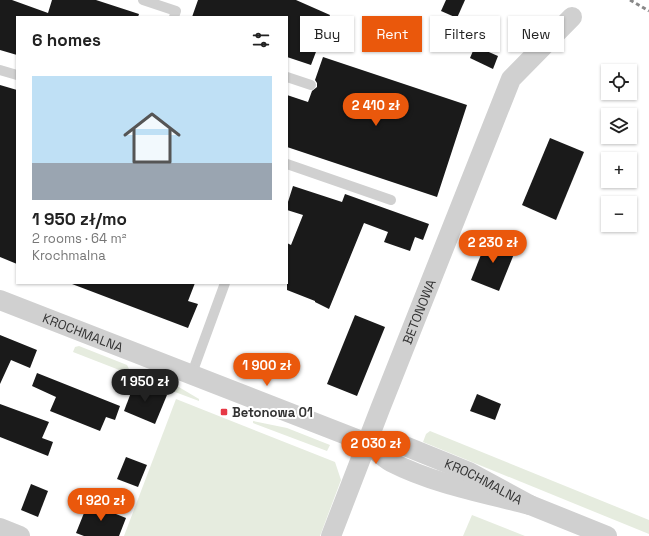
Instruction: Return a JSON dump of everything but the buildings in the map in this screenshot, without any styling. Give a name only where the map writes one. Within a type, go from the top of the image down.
[{"type":"street","name":"BETONOWA","points":[[331,536],[511,79],[572,17]]},
{"type":"street","name":"KROCHMALNA","points":[[0,300],[191,376],[367,443],[395,442],[470,472],[530,505],[607,536]]},
{"type":"street","points":[[0,528],[20,536]]},
{"type":"lane","points":[[143,0],[175,14]]},
{"type":"lane","points":[[166,0],[175,14]]},
{"type":"lane","points":[[0,70],[16,75]]},
{"type":"lane","points":[[288,77],[311,86]]},
{"type":"lane","points":[[288,164],[391,200]]},
{"type":"lane","points":[[191,376],[225,284]]},
{"type":"shaded area","points":[[79,346],[127,365],[129,369],[127,373],[73,352],[75,347]]},
{"type":"shaded area","points":[[141,370],[172,383],[199,399],[199,401],[135,377],[137,372]]},
{"type":"shaded area","points":[[176,399],[335,462],[341,480],[320,536],[124,536]]},
{"type":"shaded area","points":[[253,421],[287,428],[330,445],[327,451],[253,423]]},
{"type":"shaded area","points":[[430,431],[649,520],[649,534],[423,442],[426,434]]},
{"type":"shaded area","points":[[472,515],[525,536],[463,536]]},
{"type":"railway","points":[[630,0],[649,11]]},
{"type":"place","name":"Betonowa 01","points":[[224,412]]}]
